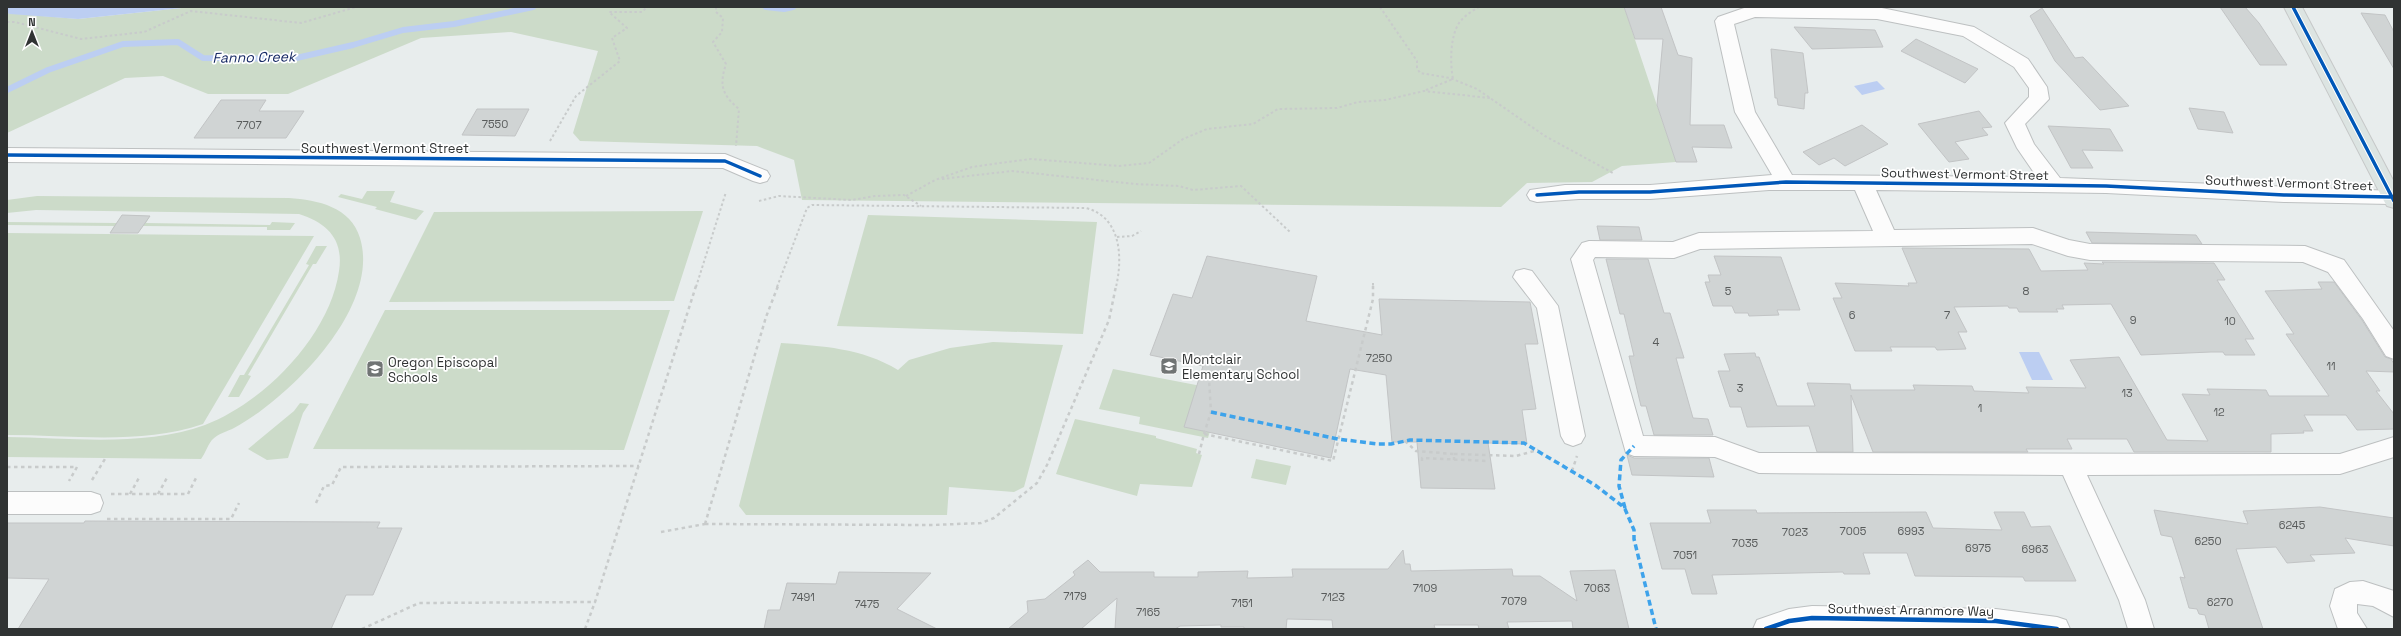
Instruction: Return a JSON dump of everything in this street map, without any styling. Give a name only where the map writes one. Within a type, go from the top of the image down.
[{"type":"main road","points":[[2293,7],[2393,198]]},
{"type":"street","points":[[1786,182],[1745,112],[1726,35],[1724,21],[1753,11],[1877,14],[1968,31],[2021,63],[2038,87],[2039,99],[2015,123],[2018,134],[2032,156],[2054,184]]},
{"type":"street","name":"Southwest Vermont Street","points":[[7,155],[725,161],[760,176]]},
{"type":"street","name":"Southwest Vermont Street","points":[[1537,195],[1557,193],[1651,192],[1744,183],[1862,182],[2054,184],[2195,189],[2274,195],[2393,198]]},
{"type":"street","points":[[1862,182],[1887,239]]},
{"type":"street","points":[[2394,350],[2371,313],[2336,266],[2305,254],[2090,252],[2068,248],[2033,236],[1699,241],[1674,250],[1589,249],[1582,259],[1634,446],[1715,447],[1759,463],[2070,465],[2340,464],[2394,446]]},
{"type":"street","points":[[1524,277],[1547,306],[1573,436]]},
{"type":"street","points":[[2070,465],[2132,600],[2142,629]]},
{"type":"street","points":[[7,503],[95,511]]},
{"type":"street","points":[[2354,629],[2346,618],[2342,607],[2344,597],[2352,592],[2362,591],[2374,594],[2394,605]]},
{"type":"street","name":"Southwest Arranmore Way","points":[[1766,629],[1789,621],[1812,618],[1996,621],[2057,629]]},
{"type":"path","points":[[7,22],[15,22],[82,39],[144,32],[191,11],[301,23],[356,7]]},
{"type":"path","points":[[540,160],[576,96],[620,61],[612,38],[627,28],[609,12],[642,12],[647,7]]},
{"type":"path","points":[[716,7],[716,12],[723,18],[722,32],[713,42],[726,64],[719,83],[724,98],[738,109],[735,122],[738,137],[732,164]]},
{"type":"path","points":[[1380,7],[1417,62],[1417,68],[1420,73],[1453,79],[1478,89],[1545,136],[1600,167],[1618,175]]},
{"type":"path","points":[[1453,79],[1452,54],[1459,23],[1479,7]]},
{"type":"path","points":[[759,201],[779,196],[852,200],[875,196],[906,196],[935,180],[972,167],[1030,159],[1119,166],[1149,163],[1169,147],[1189,136],[1207,129],[1238,124],[1253,124],[1278,109],[1337,108],[1358,102],[1385,100],[1424,91],[1453,79]]},
{"type":"path","points":[[1424,91],[1490,98]]},
{"type":"path","points":[[935,180],[1012,171],[1135,184],[1179,186],[1193,190],[1241,186],[1290,232]]},
{"type":"path","points":[[585,629],[639,466],[726,192]]},
{"type":"path","points":[[906,196],[921,206]]},
{"type":"path","points":[[661,532],[705,524],[933,525],[981,523],[994,518],[1037,483],[1047,465],[1109,320],[1119,272],[1120,258],[1115,229],[1094,210],[1086,208],[812,205],[807,208],[766,317],[705,524]]},
{"type":"path","points":[[1117,237],[1132,236],[1141,231]]},
{"type":"path","points":[[1204,434],[1333,461],[1374,299],[1372,283]]},
{"type":"path","points":[[1199,454],[1211,412],[1209,379]]},
{"type":"path","points":[[1405,441],[1416,451],[1426,453],[1516,456],[1538,450]]},
{"type":"path","points":[[1454,454],[1454,460]]},
{"type":"path","points":[[1422,461],[1422,458],[1487,460],[1487,463]]},
{"type":"path","points":[[316,503],[324,486],[332,485],[342,467],[639,466]]},
{"type":"path","points":[[7,472],[9,467],[77,467],[67,483]]},
{"type":"path","points":[[129,494],[140,476]]},
{"type":"path","points":[[158,494],[168,476]]},
{"type":"path","points":[[95,511],[231,519],[239,503]]},
{"type":"path","points":[[362,629],[419,603],[595,602]]},
{"type":"green space","points":[[191,7],[1624,7],[1676,162],[1622,166],[1592,182],[1527,183],[1501,207],[802,200],[794,160],[757,146],[580,141],[573,133],[598,51],[511,32],[421,38],[288,94],[208,94],[163,76],[125,78],[7,133],[7,13],[78,19]]},
{"type":"green space","points":[[367,191],[395,191],[390,202],[424,211],[416,220],[375,209],[377,207],[338,197],[341,194],[362,199]]},
{"type":"green space","points":[[37,196],[289,198],[322,203],[341,212],[356,227],[360,238],[363,261],[360,284],[351,307],[338,330],[306,371],[289,388],[258,413],[234,428],[215,437],[201,459],[7,457],[7,437],[108,440],[133,439],[182,432],[205,425],[228,414],[250,400],[271,383],[291,363],[308,342],[323,319],[333,295],[339,271],[339,250],[336,241],[318,222],[299,214],[36,210],[7,213],[7,200]]},
{"type":"green space","points":[[703,211],[674,301],[389,302],[434,212]]},
{"type":"green space","points":[[122,215],[150,216],[146,223],[270,225],[272,222],[295,223],[290,230],[267,230],[267,227],[143,226],[138,233],[110,233],[114,226],[7,225],[7,222],[117,223]]},
{"type":"green space","points":[[868,215],[1097,222],[1083,334],[837,326]]},
{"type":"green space","points":[[7,233],[314,236],[203,424],[179,431],[155,435],[106,437],[7,435]]},
{"type":"green space","points":[[316,246],[327,246],[316,264],[313,264],[248,375],[251,376],[239,397],[228,397],[240,375],[244,375],[309,265],[306,264]]},
{"type":"green space","points":[[385,310],[670,310],[624,450],[313,449]]},
{"type":"green space","points":[[993,342],[1063,345],[1024,487],[1014,492],[949,487],[947,515],[746,515],[739,506],[781,343],[841,349],[870,357],[898,370],[909,360],[950,348]]},
{"type":"green space","points":[[1113,369],[1222,390],[1208,438],[1139,424],[1140,417],[1099,409]]},
{"type":"green space","points":[[300,403],[309,404],[303,413],[288,458],[267,460],[248,449],[294,411]]},
{"type":"green space","points":[[1075,419],[1156,436],[1156,438],[1197,449],[1196,453],[1202,455],[1192,487],[1140,484],[1137,496],[1056,474]]},
{"type":"green space","points":[[1256,459],[1291,466],[1286,485],[1251,478]]},
{"type":"water","points":[[7,7],[191,7],[78,19],[10,14],[7,13]]},
{"type":"water","points":[[1877,81],[1885,89],[1862,95],[1854,86]]},
{"type":"water","points":[[2019,352],[2039,352],[2053,380],[2032,380]]},
{"type":"building","points":[[1624,7],[1661,7],[1678,55],[1692,58],[1690,125],[1724,125],[1732,148],[1692,147],[1697,162],[1676,162],[1657,105],[1663,39],[1635,39]]},
{"type":"building","points":[[2220,7],[2245,7],[2259,23],[2287,65],[2260,65]]},
{"type":"building","points":[[2042,8],[2075,58],[2083,57],[2129,106],[2100,110],[2055,61],[2030,16]]},
{"type":"building","points":[[2361,13],[2385,15],[2394,32],[2394,69]]},
{"type":"building","points":[[1794,27],[1875,30],[1883,47],[1812,49]]},
{"type":"building","points":[[1916,39],[1978,69],[1965,83],[1901,51]]},
{"type":"building","points":[[1771,49],[1803,53],[1808,93],[1805,93],[1804,109],[1778,105],[1777,98],[1775,98]]},
{"type":"building","points":[[221,100],[266,100],[259,111],[304,111],[286,138],[194,138]]},
{"type":"building","points":[[2189,108],[2224,112],[2233,133],[2198,129]]},
{"type":"building","points":[[477,109],[529,109],[515,136],[462,135]]},
{"type":"building","points":[[1979,111],[1992,127],[1982,128],[1988,135],[1955,142],[1969,159],[1949,162],[1918,124]]},
{"type":"building","points":[[1862,125],[1888,144],[1845,166],[1834,158],[1819,165],[1803,152]]},
{"type":"building","points":[[2048,126],[2110,129],[2123,151],[2082,150],[2093,168],[2071,168]]},
{"type":"building","points":[[122,215],[150,216],[138,233],[110,233]]},
{"type":"building","points":[[1597,226],[1639,227],[1642,240],[1600,240]]},
{"type":"building","points":[[2086,232],[2196,235],[2202,244],[2092,243]]},
{"type":"building","points":[[1902,248],[2029,249],[2041,271],[2088,270],[2084,263],[2104,264],[2102,262],[2214,263],[2225,280],[2217,280],[2254,339],[2245,339],[2255,355],[2225,355],[2223,352],[2211,352],[2141,355],[2111,304],[2062,305],[2064,309],[2056,309],[2058,312],[2019,312],[2017,308],[2009,308],[2008,306],[1954,307],[1967,332],[1958,332],[1966,349],[1937,350],[1935,347],[1890,347],[1892,351],[1855,351],[1833,298],[1842,298],[1835,283],[1909,286],[1908,283],[1917,283]]},
{"type":"building","points":[[1207,256],[1317,276],[1306,321],[1382,335],[1379,299],[1530,302],[1538,344],[1525,344],[1536,409],[1522,410],[1527,444],[1488,443],[1495,489],[1421,488],[1417,442],[1392,442],[1386,375],[1350,369],[1331,458],[1184,427],[1203,366],[1150,355],[1173,294],[1192,298]]},
{"type":"building","points":[[1714,256],[1781,257],[1800,310],[1777,310],[1779,315],[1749,316],[1748,313],[1735,313],[1732,306],[1713,306],[1705,282],[1710,282],[1708,275],[1721,275]]},
{"type":"building","points":[[1606,259],[1648,259],[1664,313],[1670,313],[1684,358],[1676,358],[1693,418],[1708,419],[1713,435],[1654,435],[1646,406],[1641,406],[1629,356],[1634,356],[1624,314],[1620,314]]},
{"type":"building","points":[[2318,282],[2334,282],[2362,320],[2385,357],[2391,359],[2394,364],[2394,372],[2366,371],[2380,391],[2376,391],[2394,414],[2394,429],[2357,430],[2346,415],[2304,415],[2313,431],[2303,431],[2304,433],[2271,434],[2271,452],[2134,452],[2127,439],[2067,439],[2072,449],[2026,449],[2028,452],[1873,452],[1851,395],[1853,452],[1817,452],[1809,426],[1747,427],[1741,407],[1730,407],[1718,371],[1730,371],[1724,354],[1755,353],[1756,357],[1759,357],[1777,406],[1815,406],[1807,383],[1850,384],[1851,390],[1915,390],[1913,385],[1972,386],[1974,391],[2029,393],[2026,387],[2086,388],[2070,360],[2119,357],[2167,440],[2208,441],[2182,394],[2210,395],[2207,389],[2266,390],[2269,396],[2329,396],[2286,334],[2294,334],[2265,291],[2322,289]]},
{"type":"building","points":[[1627,455],[1634,458],[1709,458],[1714,477],[1632,475]]},
{"type":"building","points":[[2320,507],[2394,518],[2394,546],[2345,538],[2355,553],[2310,555],[2315,561],[2287,563],[2276,547],[2236,549],[2263,629],[2209,629],[2205,615],[2199,614],[2197,609],[2189,608],[2180,577],[2185,578],[2172,537],[2161,535],[2154,510],[2248,524],[2243,511]]},
{"type":"building","points":[[1707,510],[1756,510],[1757,513],[1926,512],[1933,528],[2002,530],[1994,512],[2024,512],[2031,527],[2050,526],[2076,581],[2025,581],[2023,577],[1915,576],[1907,553],[1863,553],[1870,574],[1844,574],[1843,572],[1712,575],[1717,594],[1692,594],[1685,569],[1662,569],[1650,523],[1711,523]]},
{"type":"building","points":[[85,521],[380,522],[377,528],[402,528],[373,595],[346,595],[331,629],[18,629],[49,579],[7,578],[7,523],[84,523]]},
{"type":"building","points":[[1403,550],[1405,564],[1410,564],[1411,571],[1512,569],[1513,576],[1540,576],[1577,601],[1570,571],[1615,570],[1629,629],[1573,629],[1572,621],[1507,622],[1509,629],[1479,629],[1478,625],[1434,625],[1435,628],[1425,629],[1333,629],[1332,620],[1287,619],[1286,629],[1244,629],[1244,627],[1221,627],[1221,625],[1180,626],[1175,629],[1115,629],[1117,598],[1081,629],[1008,629],[1028,612],[1027,601],[1045,599],[1075,575],[1073,572],[1088,560],[1100,572],[1154,572],[1154,577],[1198,577],[1198,572],[1248,571],[1247,578],[1293,577],[1292,569],[1388,569]]},
{"type":"building","points":[[839,572],[931,573],[897,609],[937,629],[764,629],[768,610],[780,610],[787,583],[836,584]]},
{"type":"waterway","name":"Fanno Creek","points":[[7,90],[48,70],[123,44],[178,42],[203,58],[292,59],[353,45],[403,30],[454,24],[533,7]]},
{"type":"waterway","name":"Fanno Creek","points":[[766,7],[784,9],[793,7]]},
{"type":"marked path","points":[[1211,412],[1338,439],[1377,444],[1391,444],[1410,440],[1524,443],[1595,485],[1625,509],[1634,530],[1634,539],[1656,629]]},
{"type":"marked path","points":[[1625,508],[1619,486],[1621,460],[1634,446]]},
{"type":"cycle path","points":[[2293,7],[2394,201]]},
{"type":"cycle path","points":[[7,155],[725,161],[760,176]]},
{"type":"cycle path","points":[[1537,195],[1579,192],[1650,192],[1786,182],[2106,186],[2284,195],[2391,197]]},
{"type":"cycle path","points":[[1766,629],[1789,621],[1812,618],[1996,621],[2057,629]]},
{"type":"place","name":"Montclair Elementary School","points":[[1169,366]]},
{"type":"place","name":"Oregon Episcopal Schools","points":[[375,369]]}]
